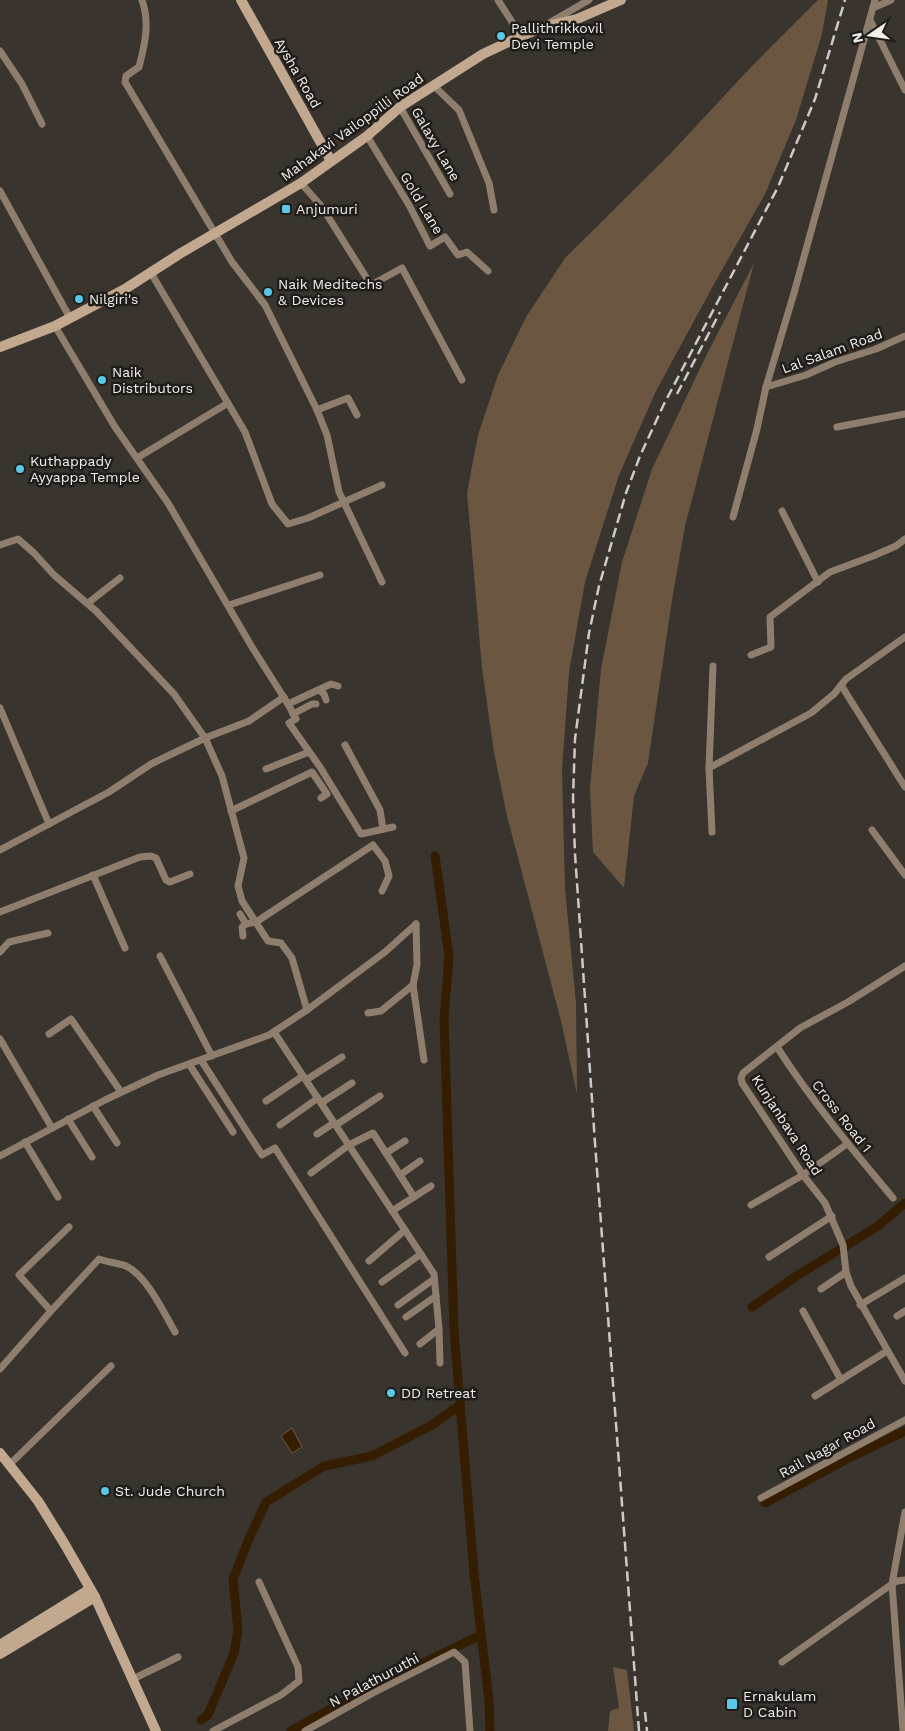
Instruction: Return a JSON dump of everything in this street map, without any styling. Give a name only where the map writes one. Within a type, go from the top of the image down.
[{"type":"main road","name":"Aysha Road","points":[[241,0],[332,161]]},
{"type":"main road","name":"Mahakavi Vailoppilli Road","points":[[0,347],[55,326],[126,289],[215,233],[301,183],[367,136],[400,108],[483,54],[542,27],[578,19],[621,0]]},
{"type":"main road","points":[[0,1453],[38,1501],[64,1543],[92,1593],[156,1731]]},
{"type":"main road","points":[[0,1645],[92,1593]]},
{"type":"main road","points":[[0,1654],[92,1593]]},
{"type":"street","points":[[142,0],[147,14],[140,67],[126,76],[125,82],[232,262],[265,305],[328,435],[339,492],[382,582]]},
{"type":"street","points":[[498,0],[521,36]]},
{"type":"street","points":[[542,27],[589,0]]},
{"type":"street","points":[[733,517],[757,429],[766,386],[794,293],[875,0]]},
{"type":"street","points":[[873,8],[891,0]]},
{"type":"street","points":[[870,20],[905,90]]},
{"type":"street","points":[[0,52],[22,84],[42,124]]},
{"type":"street","points":[[433,85],[459,110],[489,183],[494,210]]},
{"type":"street","name":"Galaxy Lane","points":[[400,108],[450,194]]},
{"type":"street","name":"Gold Lane","points":[[367,136],[409,205],[430,246],[445,237],[458,255],[467,252],[488,271]]},
{"type":"street","points":[[301,183],[322,207],[371,285],[402,268],[462,380]]},
{"type":"street","points":[[0,191],[70,318]]},
{"type":"street","points":[[151,273],[245,432],[272,504],[288,524],[308,518],[382,485]]},
{"type":"street","points":[[55,326],[115,427],[168,503],[252,647],[288,704],[296,719],[289,723],[320,767],[362,834],[393,827]]},
{"type":"street","name":"Lal Salam Road","points":[[766,386],[806,375],[905,336]]},
{"type":"street","points":[[317,410],[348,398],[357,415]]},
{"type":"street","points":[[137,458],[228,403]]},
{"type":"street","points":[[837,427],[905,414]]},
{"type":"street","points":[[782,511],[818,582]]},
{"type":"street","points":[[0,545],[18,539],[54,575],[88,603],[174,694],[205,738],[222,776],[244,858],[238,886],[242,901],[268,941],[281,943],[292,958],[307,1010]]},
{"type":"street","points":[[751,655],[771,647],[770,617],[830,572],[896,546],[905,539]]},
{"type":"street","points":[[229,605],[320,575]]},
{"type":"street","points":[[88,603],[120,578]]},
{"type":"street","points":[[709,768],[811,713],[834,694],[846,679],[905,637]]},
{"type":"street","points":[[712,832],[709,768],[713,666]]},
{"type":"street","points":[[288,704],[331,684],[338,686]]},
{"type":"street","points":[[841,686],[905,787]]},
{"type":"street","points":[[319,690],[324,694],[326,700]]},
{"type":"street","points":[[0,850],[109,792],[151,764],[205,738],[248,721],[284,697]]},
{"type":"street","points":[[293,714],[312,704],[316,704]]},
{"type":"street","points":[[0,708],[48,824]]},
{"type":"street","points":[[345,745],[380,810],[383,829]]},
{"type":"street","points":[[266,769],[309,752]]},
{"type":"street","points":[[231,811],[320,767]]},
{"type":"street","points":[[312,772],[327,794],[322,798]]},
{"type":"street","points":[[872,830],[905,875]]},
{"type":"street","points":[[372,832],[372,845],[385,861],[389,876],[382,890]]},
{"type":"street","points":[[243,936],[242,927],[246,924],[256,922],[372,845]]},
{"type":"street","points":[[0,912],[140,857],[151,856],[156,858],[166,880],[170,882],[190,874]]},
{"type":"street","points":[[93,875],[125,948]]},
{"type":"street","points":[[240,914],[246,924]]},
{"type":"street","points":[[0,1156],[93,1106],[158,1075],[274,1032],[307,1010],[384,952],[416,924],[417,965],[413,985],[424,1060]]},
{"type":"street","points":[[0,952],[9,942],[48,933]]},
{"type":"street","points":[[160,956],[212,1056]]},
{"type":"street","name":"Kunjanbava Road","points":[[905,966],[848,1002],[800,1028],[744,1073],[741,1078],[742,1083],[803,1174],[825,1203],[838,1228],[844,1245],[846,1272],[851,1286],[860,1305],[905,1381]]},
{"type":"street","points":[[368,1014],[381,1011],[413,985]]},
{"type":"street","points":[[49,1034],[70,1019],[121,1092]]},
{"type":"street","points":[[274,1032],[434,1274],[440,1363]]},
{"type":"street","points":[[0,1039],[52,1128]]},
{"type":"street","name":"Cross Road 1","points":[[777,1047],[800,1083],[847,1144],[893,1198]]},
{"type":"street","points":[[266,1101],[342,1057]]},
{"type":"street","points":[[201,1060],[262,1155],[275,1148],[406,1353]]},
{"type":"street","points":[[189,1064],[233,1132]]},
{"type":"street","points":[[280,1125],[352,1083]]},
{"type":"street","points":[[316,1134],[380,1096]]},
{"type":"street","points":[[93,1106],[117,1143]]},
{"type":"street","points":[[68,1119],[92,1157]]},
{"type":"street","points":[[311,1173],[349,1145],[372,1132],[414,1197]]},
{"type":"street","points":[[386,1153],[405,1140]]},
{"type":"street","points":[[25,1142],[58,1197]]},
{"type":"street","points":[[751,1205],[803,1174],[847,1144]]},
{"type":"street","points":[[400,1175],[420,1161]]},
{"type":"street","points":[[392,1211],[431,1186]]},
{"type":"street","points":[[769,1257],[832,1216]]},
{"type":"street","points":[[51,1310],[19,1275],[69,1227]]},
{"type":"street","points":[[369,1261],[405,1230]]},
{"type":"street","points":[[382,1282],[421,1254]]},
{"type":"street","points":[[0,1369],[51,1310],[99,1260],[126,1267],[140,1278],[152,1292],[175,1332]]},
{"type":"street","points":[[822,1288],[846,1272]]},
{"type":"street","points":[[860,1305],[905,1278]]},
{"type":"street","points":[[398,1305],[434,1279]]},
{"type":"street","points":[[406,1318],[436,1296]]},
{"type":"street","points":[[803,1311],[841,1380]]},
{"type":"street","points":[[897,1316],[905,1311]]},
{"type":"street","points":[[420,1344],[439,1329]]},
{"type":"street","points":[[815,1396],[887,1352]]},
{"type":"street","points":[[9,1465],[111,1366]]},
{"type":"street","name":"Rail Nagar Road","points":[[761,1498],[905,1420]]},
{"type":"street","points":[[903,1731],[898,1582],[905,1512]]},
{"type":"street","points":[[213,1731],[280,1695],[299,1681],[298,1667],[259,1582]]},
{"type":"street","points":[[782,1662],[898,1582]]},
{"type":"street","name":"N Palathuruthi","points":[[305,1731],[454,1652],[465,1662],[470,1731]]},
{"type":"street","points":[[133,1679],[178,1657]]},
{"type":"shaded area","points":[[818,0],[828,0],[822,34],[796,120],[765,194],[656,391],[619,475],[585,582],[569,672],[562,770],[565,888],[576,1003],[577,1094],[561,1021],[507,816],[494,752],[482,668],[467,493],[478,435],[498,375],[526,317],[565,258],[671,153],[751,67]]},
{"type":"shaded area","points":[[754,263],[685,526],[648,763],[634,796],[624,888],[593,852],[590,788],[601,669],[622,562],[652,469],[707,354]]},
{"type":"shaded area","points":[[292,1428],[302,1447],[292,1453],[281,1436]]},
{"type":"shaded area","points":[[613,1667],[627,1670],[634,1731],[608,1731],[610,1711],[619,1708]]},
{"type":"waterway","points":[[435,856],[449,956],[444,1018],[454,1330],[474,1573],[489,1701],[490,1731]]},
{"type":"waterway","points":[[752,1307],[798,1275],[878,1226],[905,1203]]},
{"type":"waterway","points":[[201,1720],[208,1715],[234,1653],[238,1630],[233,1579],[266,1502],[324,1466],[372,1456],[432,1425],[460,1405]]},
{"type":"waterway","points":[[765,1503],[847,1459],[905,1431]]},
{"type":"waterway","points":[[291,1731],[356,1695],[481,1635]]},
{"type":"railway","points":[[639,1731],[575,854],[573,798],[575,739],[589,633],[599,586],[626,493],[640,456],[664,404],[778,187],[815,99],[845,0]]},
{"type":"railway","points":[[677,394],[720,312]]},
{"type":"railway","points":[[645,1712],[647,1731]]},
{"type":"place","name":"Pallithrikkovil Devi Temple","points":[[501,36]]},
{"type":"place","name":"Anjumuri","points":[[286,209]]},
{"type":"place","name":"Naik Meditechs & Devices","points":[[268,292]]},
{"type":"place","name":"Nilgiri's","points":[[79,299]]},
{"type":"place","name":"Naik Distributors","points":[[102,380]]},
{"type":"place","name":"Kuthappady Ayyappa Temple","points":[[20,469]]},
{"type":"place","name":"DD Retreat","points":[[391,1393]]},
{"type":"place","name":"St. Jude Church","points":[[105,1491]]},
{"type":"place","name":"Ernakulam D Cabin","points":[[732,1704]]}]
